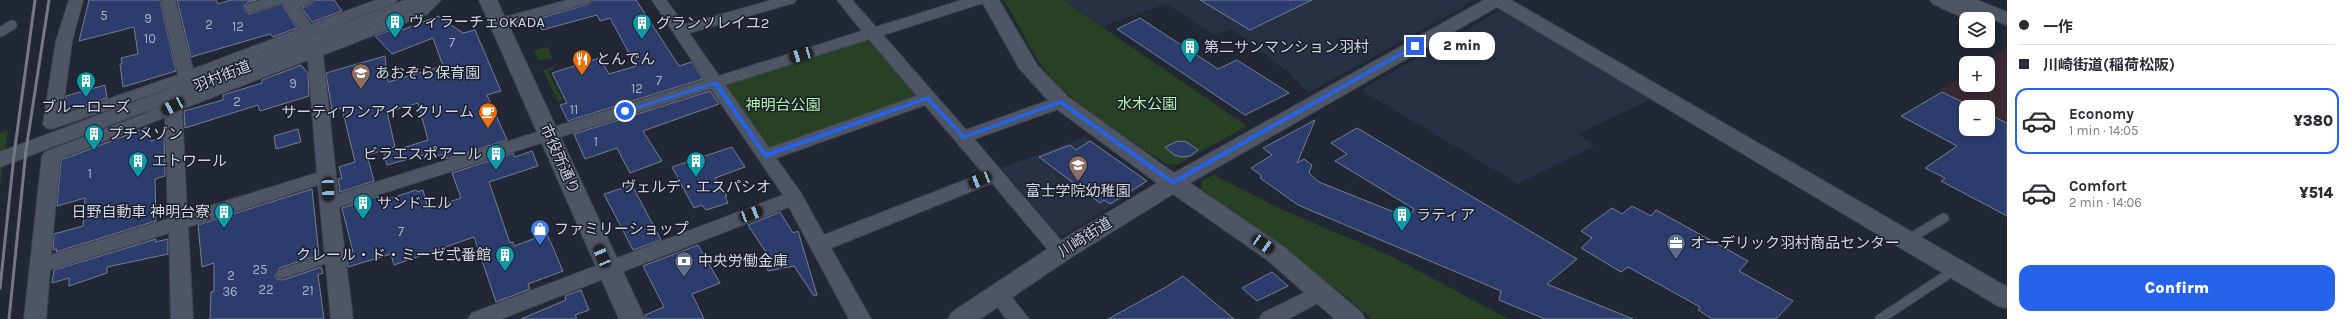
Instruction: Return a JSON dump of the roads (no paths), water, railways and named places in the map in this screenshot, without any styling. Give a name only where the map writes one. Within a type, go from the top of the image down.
[{"type":"street","points":[[76,0],[64,41],[52,124],[187,77],[390,0]]},
{"type":"street","points":[[168,0],[187,77]]},
{"type":"street","points":[[286,2],[307,0]]},
{"type":"street","name":"羽村街道","points":[[0,160],[422,0]]},
{"type":"street","points":[[35,319],[51,156],[150,118],[173,106],[315,50],[421,12],[434,0]]},
{"type":"street","name":"市役所通り","points":[[488,0],[550,134],[608,269],[632,319]]},
{"type":"street","points":[[499,23],[584,0]]},
{"type":"street","points":[[659,0],[794,198],[860,319]]},
{"type":"street","points":[[680,31],[789,0]]},
{"type":"street","points":[[844,0],[1061,252]]},
{"type":"street","points":[[329,202],[978,0]]},
{"type":"street","points":[[990,0],[1029,68],[1061,102],[1173,183],[1275,253],[1352,319]]},
{"type":"street","points":[[1497,0],[2007,299]]},
{"type":"street","name":"川崎街道","points":[[961,319],[999,295],[1061,252],[1173,183],[1497,0]]},
{"type":"street","points":[[1948,0],[1970,12]]},
{"type":"street","points":[[1948,0],[2007,20]]},
{"type":"street","points":[[286,2],[308,31]]},
{"type":"street","points":[[1995,24],[2007,29]]},
{"type":"street","points":[[315,50],[328,176],[334,256],[342,319]]},
{"type":"street","points":[[765,156],[928,98]]},
{"type":"street","points":[[963,137],[1061,102]]},
{"type":"street","points":[[173,106],[182,319]]},
{"type":"street","points":[[819,245],[995,175]]},
{"type":"street","points":[[40,266],[328,176]]},
{"type":"street","points":[[479,319],[794,198]]},
{"type":"street","points":[[1270,319],[1322,292]]},
{"type":"street","points":[[999,295],[1018,319]]},
{"type":"lane","points":[[250,8],[286,2]]},
{"type":"lane","points":[[0,32],[12,25]]},
{"type":"lane","points":[[1907,240],[1944,218]]},
{"type":"lane","points":[[281,274],[334,256]]},
{"type":"lane","points":[[1880,319],[1956,269]]},
{"type":"railway","points":[[0,288],[14,155],[35,0]]},
{"type":"railway","points":[[9,319],[26,150],[49,0]]},
{"type":"place","name":"ヴィラーチェOKADA","points":[[395,39]]},
{"type":"place","name":"グランソレイユ2","points":[[642,40]]},
{"type":"place","name":"第二サンマンション羽村","points":[[1190,64]]},
{"type":"place","name":"とんでん","points":[[582,76]]},
{"type":"place","name":"あおぞら保育園","points":[[361,90]]},
{"type":"place","name":"ブルーローズ","points":[[86,98]]},
{"type":"place","name":"サーティワンアイスクリーム","points":[[488,129]]},
{"type":"place","name":"プチメゾン","points":[[94,151]]},
{"type":"place","name":"ビラエスポアール","points":[[496,171]]},
{"type":"place","name":"エトワール","points":[[138,178]]},
{"type":"place","name":"ヴェルデ・エスパシオ","points":[[696,178]]},
{"type":"place","name":"富士学院幼稚園","points":[[1078,182]]},
{"type":"place","name":"サンドエル","points":[[363,220]]},
{"type":"place","name":"日野自動車 神明台寮","points":[[224,229]]},
{"type":"place","name":"ラティア","points":[[1402,232]]},
{"type":"place","name":"ファミリーショップ","points":[[540,246]]},
{"type":"place","name":"オーデリック羽村商品センター","points":[[1676,260]]},
{"type":"place","name":"クレール・ド・ミーゼ弍番館","points":[[505,272]]},
{"type":"place","name":"中央労働金庫","points":[[684,278]]},
{"type":"park label","name":"水木公園","points":[[1147,104]]},
{"type":"park label","name":"神明台公園","points":[[783,105]]}]
